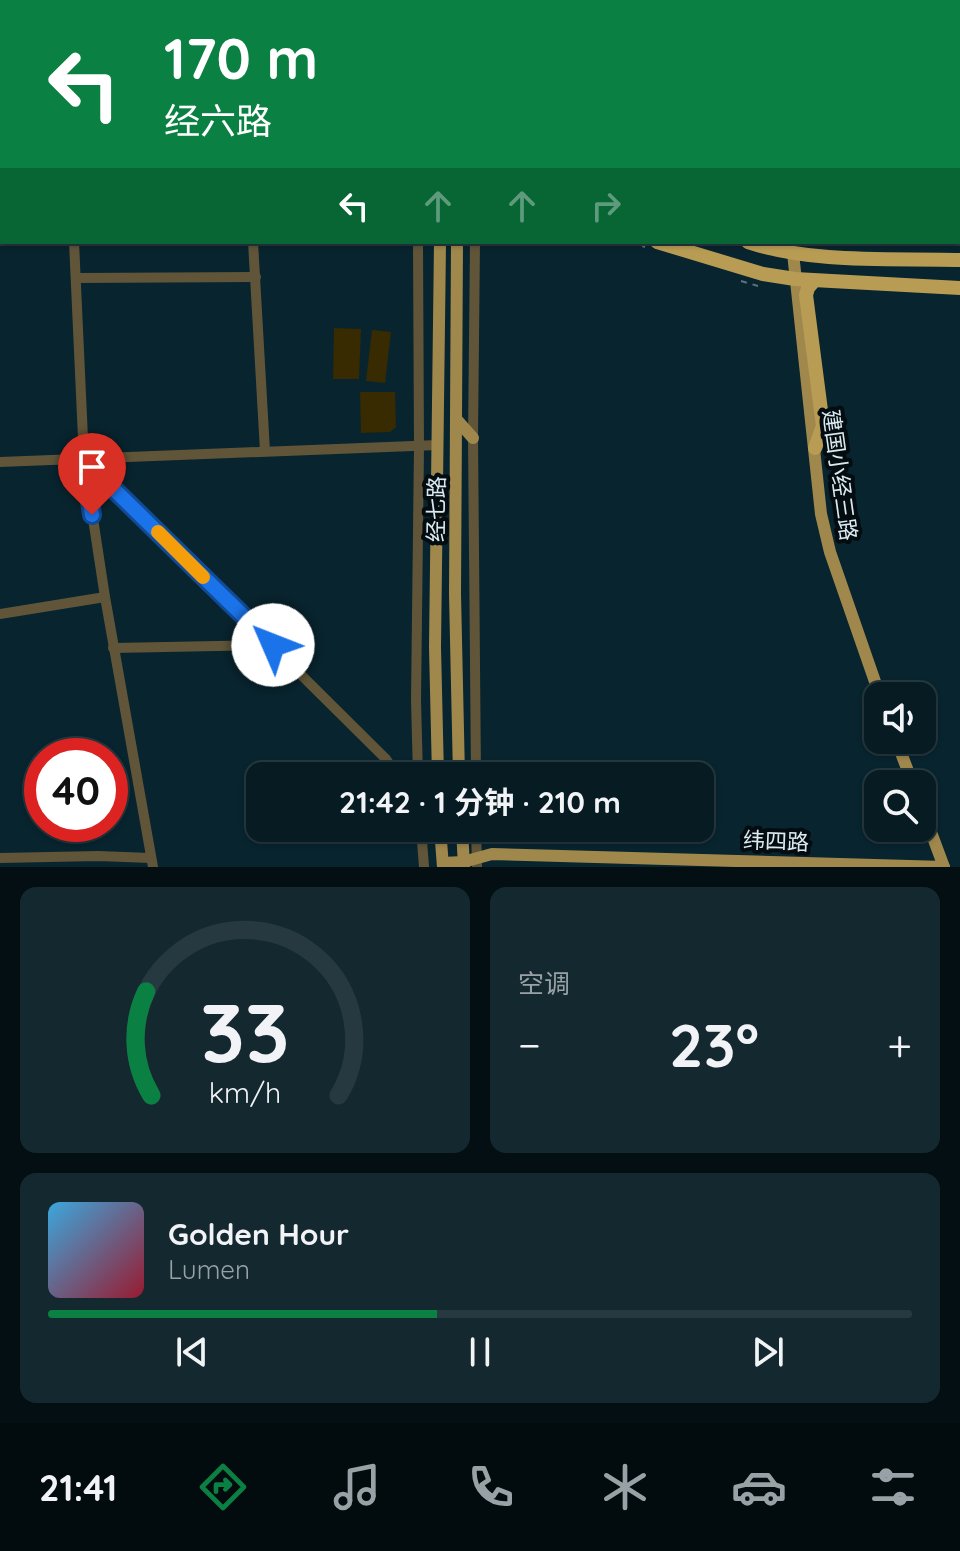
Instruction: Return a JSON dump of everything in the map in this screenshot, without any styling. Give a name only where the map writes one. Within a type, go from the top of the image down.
[{"type":"highway","points":[[664,244],[763,274],[795,279],[960,288]]},
{"type":"highway","points":[[766,244],[960,260]]},
{"type":"highway","points":[[814,281],[806,295],[816,408],[823,426],[815,448]]},
{"type":"main road","name":"经七路","points":[[438,762],[435,647],[440,244]]},
{"type":"main road","name":"经七路","points":[[457,244],[455,594],[459,762]]},
{"type":"main road","name":"建国小经三路","points":[[792,247],[816,408]]},
{"type":"main road","points":[[457,420],[473,438]]},
{"type":"main road","name":"建国小经三路","points":[[815,448],[821,514],[830,552],[875,682]]},
{"type":"main road","points":[[441,842],[442,866]]},
{"type":"main road","points":[[466,842],[471,864]]},
{"type":"main road","points":[[935,842],[944,867]]},
{"type":"main road","name":"纬四路","points":[[442,866],[471,864],[492,854],[944,867]]},
{"type":"street","points":[[0,858],[98,856],[152,862],[113,648],[84,460],[74,244]]},
{"type":"street","points":[[253,244],[265,451]]},
{"type":"street","points":[[418,244],[418,762]]},
{"type":"street","points":[[475,244],[476,762]]},
{"type":"street","points":[[76,278],[256,277]]},
{"type":"street","points":[[0,462],[438,445]]},
{"type":"street","points":[[84,460],[388,762]]},
{"type":"street","points":[[0,614],[105,597]]},
{"type":"street","points":[[113,648],[273,645]]},
{"type":"street","points":[[422,842],[424,867]]},
{"type":"street","points":[[471,864],[474,842]]},
{"type":"path","points":[[792,247],[960,245]]},
{"type":"shaded area","points":[[334,328],[361,329],[359,379],[333,379]]},
{"type":"shaded area","points":[[372,330],[391,332],[385,383],[366,381]]},
{"type":"shaded area","points":[[360,392],[395,392],[396,427],[390,432],[361,433]]},
{"type":"slow traffic","points":[[158,532],[203,577]]},
{"type":"route","points":[[92,515],[84,460],[273,645]]}]
